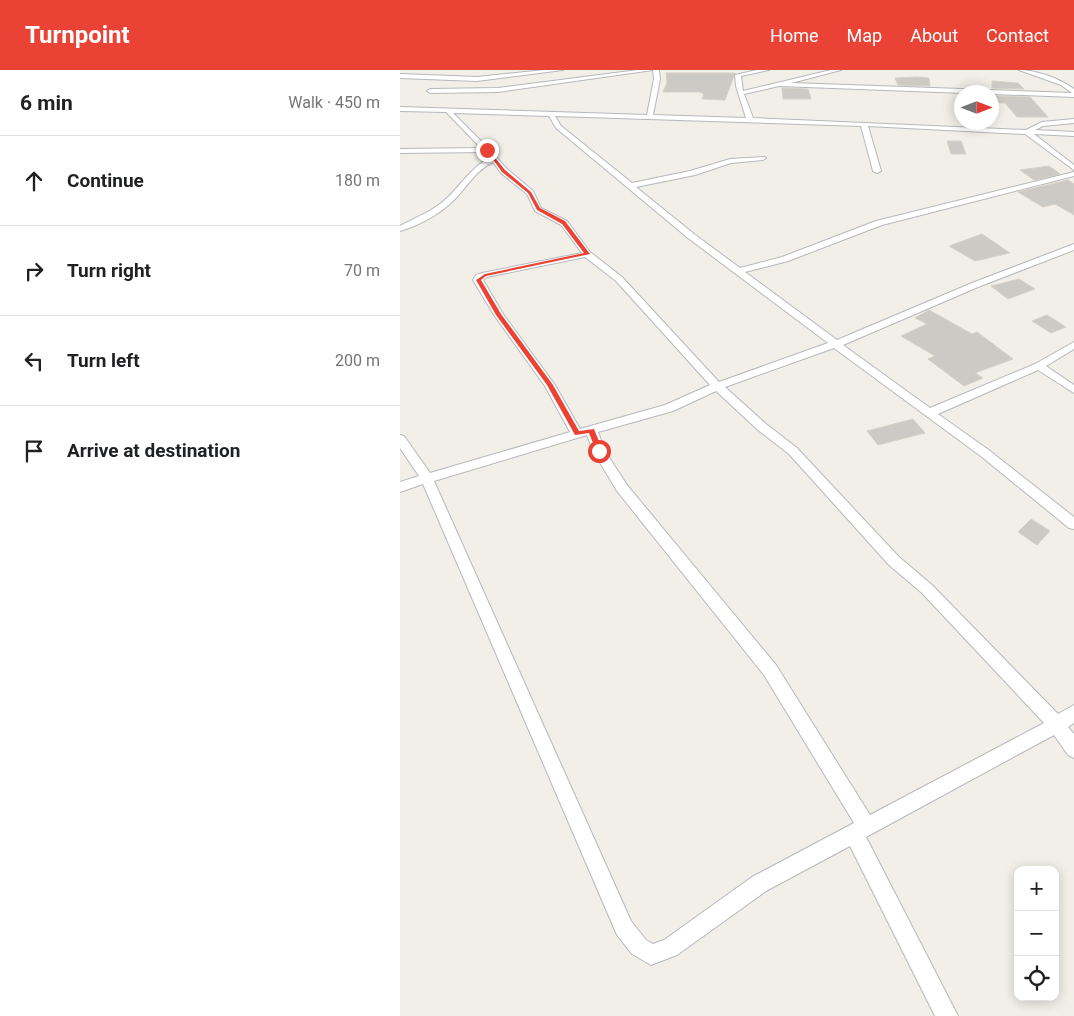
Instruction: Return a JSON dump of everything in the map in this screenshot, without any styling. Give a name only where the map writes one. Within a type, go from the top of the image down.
[{"type":"street","points":[[422,97],[457,70]]},
{"type":"street","points":[[400,76],[443,79],[508,77],[560,70]]},
{"type":"street","points":[[430,91],[498,90],[650,70]]},
{"type":"street","points":[[650,117],[657,80],[656,70]]},
{"type":"street","points":[[750,120],[741,93],[738,75],[766,70]]},
{"type":"street","points":[[741,93],[838,70]]},
{"type":"street","points":[[1022,70],[1062,84],[1074,94]]},
{"type":"street","points":[[779,84],[1074,94]]},
{"type":"street","points":[[403,109],[414,103]]},
{"type":"street","points":[[403,109],[864,124],[1074,134]]},
{"type":"street","points":[[447,110],[504,171],[530,193],[538,209],[564,222],[587,254],[619,279],[717,386],[762,427],[793,451],[894,561],[927,589],[1057,725],[1074,749]]},
{"type":"street","points":[[551,114],[558,127],[691,236],[986,454],[1074,524]]},
{"type":"street","points":[[1027,132],[1042,124],[1074,121]]},
{"type":"street","points":[[864,124],[878,171]]},
{"type":"street","points":[[1027,132],[1074,168]]},
{"type":"street","points":[[400,151],[490,155]]},
{"type":"street","points":[[400,229],[445,204],[490,155]]},
{"type":"street","points":[[629,186],[692,173],[730,161],[763,158]]},
{"type":"street","points":[[740,271],[785,259],[879,223],[1074,174]]},
{"type":"street","points":[[400,487],[669,408],[717,386],[836,344],[975,285],[1074,247]]},
{"type":"street","points":[[587,254],[485,275],[478,280],[499,315],[599,451],[622,488],[770,670],[860,830],[947,1016]]},
{"type":"street","points":[[929,413],[1039,366],[1074,345]]},
{"type":"street","points":[[1039,366],[1074,390]]},
{"type":"street","points":[[400,439],[427,478],[620,920],[639,947],[651,955],[670,948],[759,884],[1057,725],[1074,713]]},
{"type":"building","points":[[666,73],[735,73],[725,100],[702,99],[704,94],[700,92],[663,92],[667,83]]},
{"type":"building","points":[[895,78],[929,78],[930,86],[898,85]]},
{"type":"building","points":[[992,81],[1018,83],[1024,89],[999,88],[999,85],[992,85]]},
{"type":"building","points":[[782,88],[808,89],[811,99],[783,99]]},
{"type":"building","points":[[999,96],[1030,97],[1048,117],[1017,117],[1005,103],[999,103]]},
{"type":"building","points":[[947,141],[961,141],[966,154],[951,154]]},
{"type":"building","points":[[1049,166],[1060,174],[1034,180],[1020,170]]},
{"type":"building","points":[[1068,180],[1074,184],[1074,215],[1055,204],[1043,207],[1018,192]]},
{"type":"building","points":[[982,234],[1010,253],[975,261],[949,246]]},
{"type":"building","points":[[1019,279],[1035,289],[1008,299],[991,286]]},
{"type":"building","points":[[929,310],[972,334],[977,332],[1013,359],[975,373],[983,378],[964,386],[928,359],[935,356],[901,336],[927,324],[915,318]]},
{"type":"building","points":[[1047,315],[1066,327],[1051,333],[1032,321]]},
{"type":"building","points":[[913,419],[925,433],[878,445],[867,431]]},
{"type":"building","points":[[1031,519],[1050,531],[1037,545],[1018,532]]},
{"type":"route","points":[[487,150],[504,171],[530,193],[538,209],[564,222],[587,254],[485,275],[479,277],[478,280],[499,315],[550,385],[577,434],[591,430],[599,451]]}]
